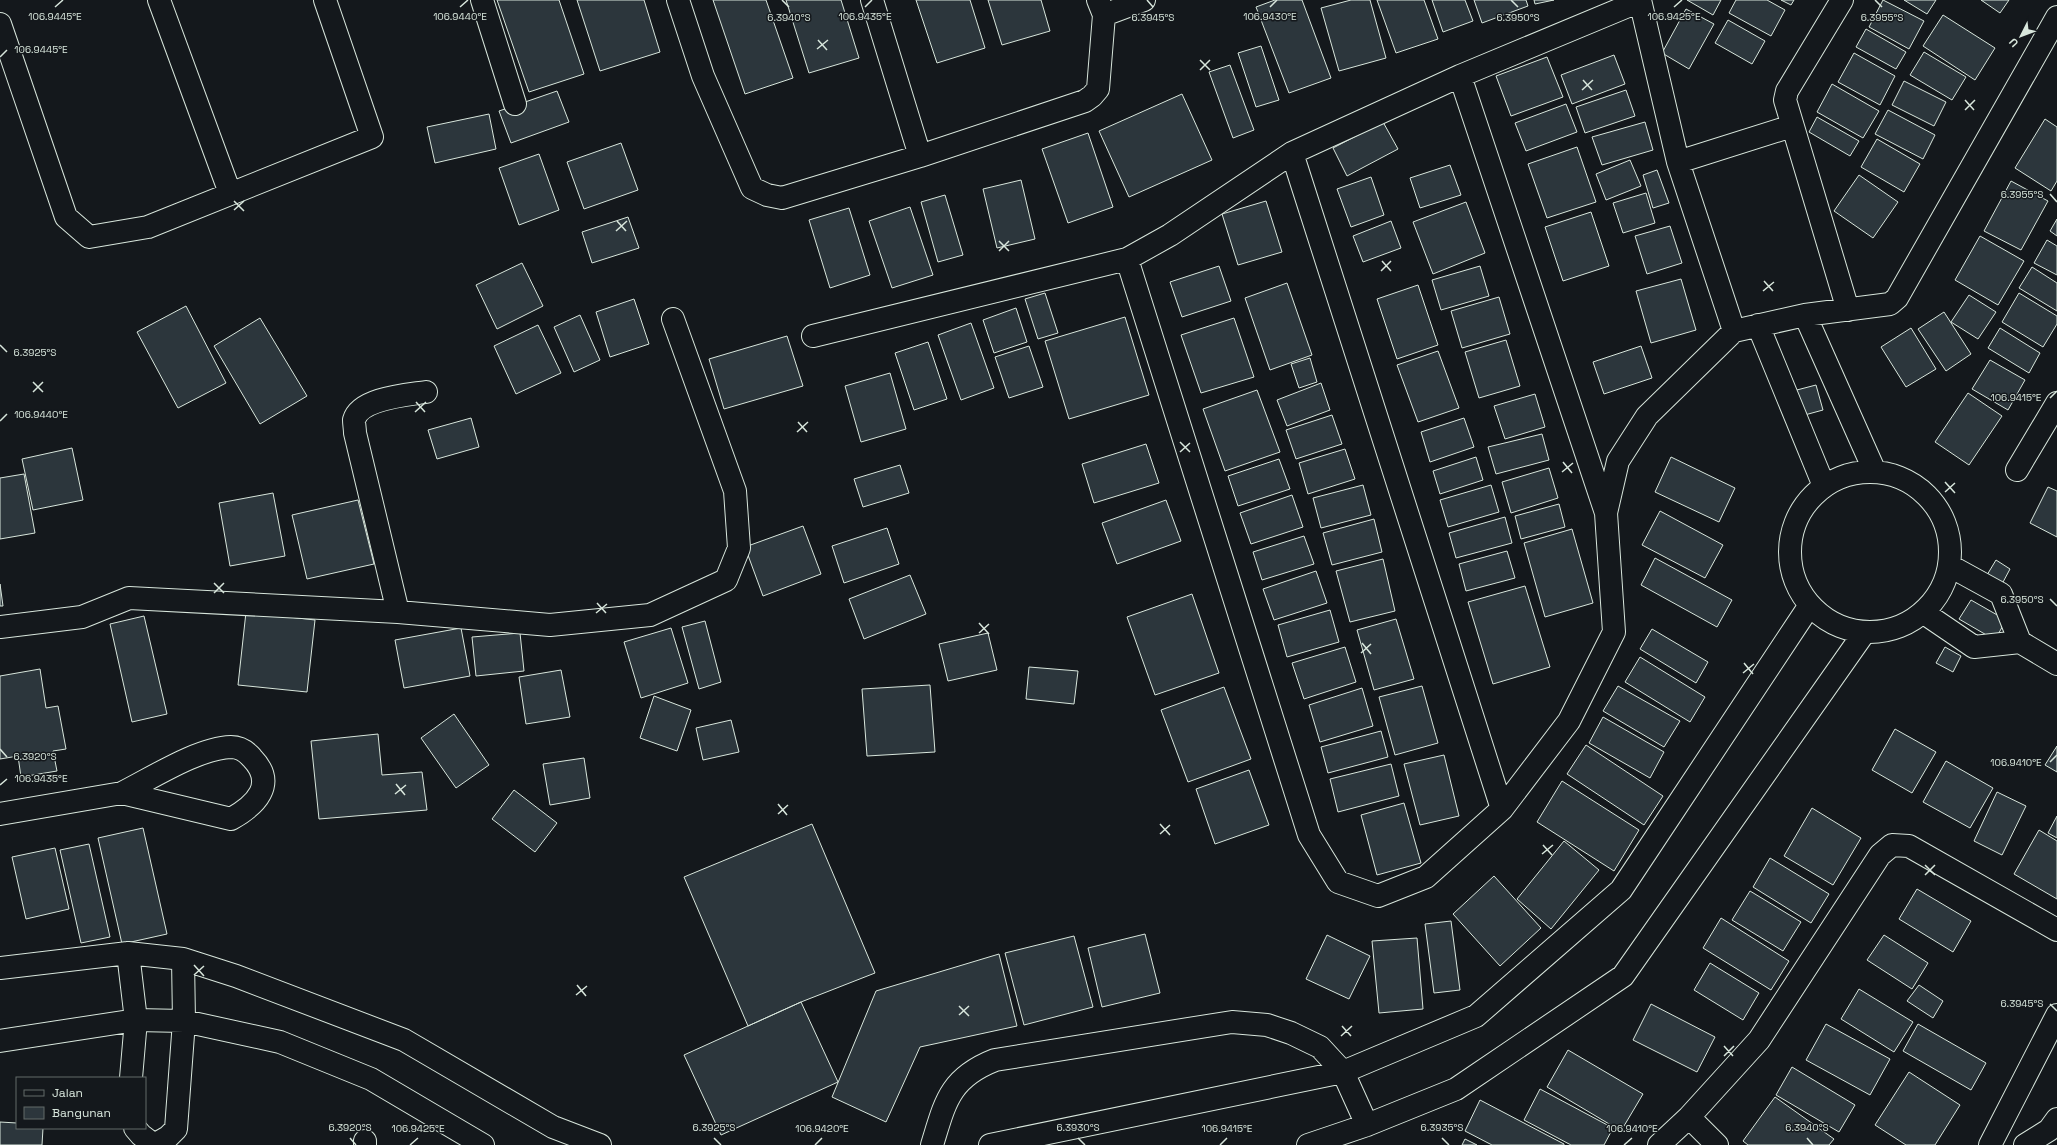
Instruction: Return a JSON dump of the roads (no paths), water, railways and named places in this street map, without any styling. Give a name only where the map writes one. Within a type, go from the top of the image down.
[{"type":"street","points":[[159,0],[230,193]]},
{"type":"street","points":[[0,24],[66,217],[89,237],[148,227],[372,137],[325,0]]},
{"type":"street","points":[[482,0],[515,104]]},
{"type":"street","points":[[678,0],[703,76],[752,188],[767,195],[782,198],[920,156],[1085,101],[1098,90],[1101,7],[1144,0]]},
{"type":"street","points":[[872,0],[920,156]]},
{"type":"street","points":[[1842,0],[1787,91],[1785,100],[1848,310]]},
{"type":"street","points":[[813,336],[1127,259],[1170,235],[1292,153],[1460,76],[1640,1],[1678,162],[1734,331]]},
{"type":"street","points":[[1606,513],[1618,461],[1647,416],[1734,331],[1805,315],[1890,304],[1897,298],[2057,17]]},
{"type":"street","points":[[1127,259],[1309,834],[1338,882],[1378,896],[1426,877],[1502,809],[1569,721],[1614,632],[1606,513],[1460,76]]},
{"type":"street","points":[[1678,162],[1792,126]]},
{"type":"street","points":[[1292,153],[1502,809]]},
{"type":"street","points":[[1805,315],[1875,472]]},
{"type":"street","points":[[0,627],[82,617],[129,598],[398,612],[550,625],[650,615],[726,580],[739,548],[735,491],[673,319]]},
{"type":"street","points":[[1758,325],[1824,486]]},
{"type":"street","points":[[398,612],[355,433],[354,420],[360,411],[370,402],[426,392]]},
{"type":"street","points":[[2018,470],[2050,434],[2057,403]]},
{"type":"street","points":[[1875,472],[1902,478],[1924,493],[1941,514],[1950,539],[1950,566],[1941,592],[1924,613],[1906,625],[1885,632],[1864,633],[1834,624],[1810,605],[1795,582],[1790,556],[1793,529],[1805,504],[1824,486],[1848,474],[1875,472]]},
{"type":"street","points":[[1950,566],[2001,594],[2020,642]]},
{"type":"street","points":[[990,1145],[1343,1072],[1476,1016],[1621,890],[1810,605]]},
{"type":"street","points":[[1924,613],[1974,647],[2020,642],[2057,664]]},
{"type":"street","points":[[1308,1145],[1367,1125],[1456,1089],[1623,976],[1864,633]]},
{"type":"street","points":[[0,814],[122,793],[198,754],[231,747],[241,749],[251,756],[263,771],[264,780],[257,799],[249,809],[231,819],[122,793]]},
{"type":"street","points":[[1659,1145],[1689,1117],[1759,1040],[1880,855],[1892,845],[1908,846],[2057,930]]},
{"type":"street","points":[[128,953],[136,1020],[131,1077]]},
{"type":"street","points":[[0,968],[128,953],[183,959],[236,976],[404,1040],[553,1127],[600,1145]]},
{"type":"street","points":[[136,1129],[154,1145],[168,1137],[176,1129],[184,1021],[183,959]]},
{"type":"street","points":[[1990,1145],[2057,1015]]},
{"type":"street","points":[[0,1041],[136,1020],[184,1021],[280,1042],[371,1079],[483,1145]]},
{"type":"street","points":[[932,1145],[946,1100],[954,1088],[966,1075],[980,1066],[995,1060],[1232,1022],[1266,1025],[1291,1033],[1320,1047],[1343,1072],[1367,1125]]},
{"type":"street","points":[[1689,1117],[1717,1145]]},
{"type":"street","points":[[2025,1145],[2049,1130],[2057,1119]]}]
